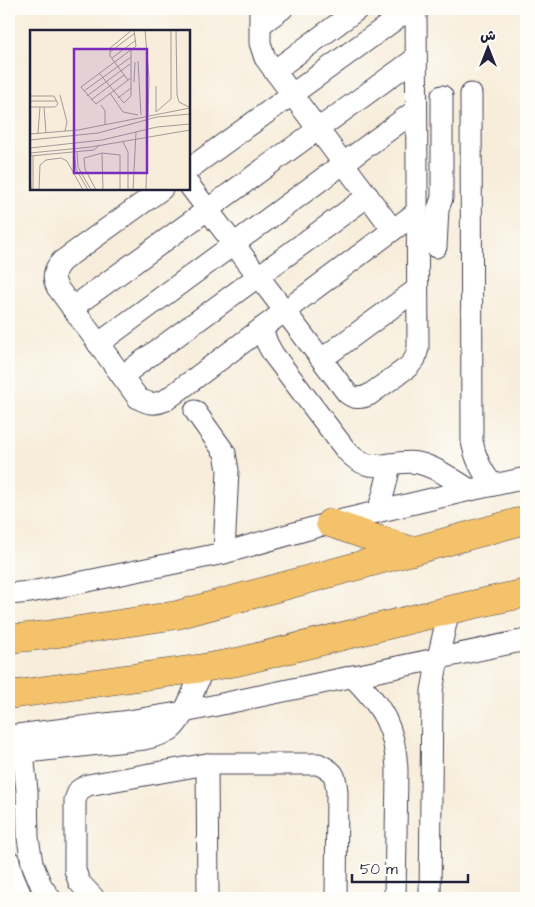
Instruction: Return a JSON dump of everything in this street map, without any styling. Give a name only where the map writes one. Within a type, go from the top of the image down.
[{"type":"main road","points":[[9,639],[178,615],[526,520]]},
{"type":"main road","points":[[330,523],[412,550]]},
{"type":"main road","points":[[9,695],[237,662],[513,596],[526,610]]},
{"type":"street","points":[[282,9],[260,17],[261,48],[265,58],[393,230]]},
{"type":"street","points":[[274,71],[359,9],[377,32]]},
{"type":"street","points":[[190,168],[410,9]]},
{"type":"street","points":[[416,9],[417,212],[426,249]]},
{"type":"street","points":[[72,308],[416,58]]},
{"type":"street","points":[[471,94],[472,441],[476,460],[493,485]]},
{"type":"street","points":[[190,187],[347,393],[356,398],[363,398],[408,367],[415,358],[418,348],[417,289],[426,249],[442,198],[442,96]]},
{"type":"street","points":[[98,344],[416,110]]},
{"type":"street","points":[[161,190],[62,261],[57,266],[55,272],[57,287],[98,344],[138,398],[152,404],[166,400],[417,212]]},
{"type":"street","points":[[122,376],[368,196]]},
{"type":"street","points":[[322,359],[417,289]]},
{"type":"street","points":[[262,328],[273,354],[351,456],[357,461],[365,465],[374,466],[417,463],[438,472],[470,490]]},
{"type":"street","points":[[191,414],[228,477],[224,553]]},
{"type":"street","points":[[376,512],[383,499],[390,464]]},
{"type":"street","points":[[9,594],[73,584],[224,553],[330,523],[526,478]]},
{"type":"street","points":[[430,898],[431,708],[434,674],[449,610]]},
{"type":"street","points":[[9,736],[184,712],[526,640]]},
{"type":"street","points":[[50,898],[41,885],[32,863],[28,838],[27,791],[16,754],[158,736],[171,730],[178,723],[203,668]]},
{"type":"street","points":[[352,676],[376,702],[390,728],[397,757],[395,898]]},
{"type":"street","points":[[207,764],[208,898]]},
{"type":"street","points":[[94,898],[79,882],[75,870],[75,800],[79,790],[88,785],[207,764],[318,764],[330,769],[336,778],[337,792],[336,898]]},
{"type":"street","points":[[9,861],[13,877],[20,892],[37,875]]},
{"type":"tram line","points":[[524,898],[526,716]]}]
